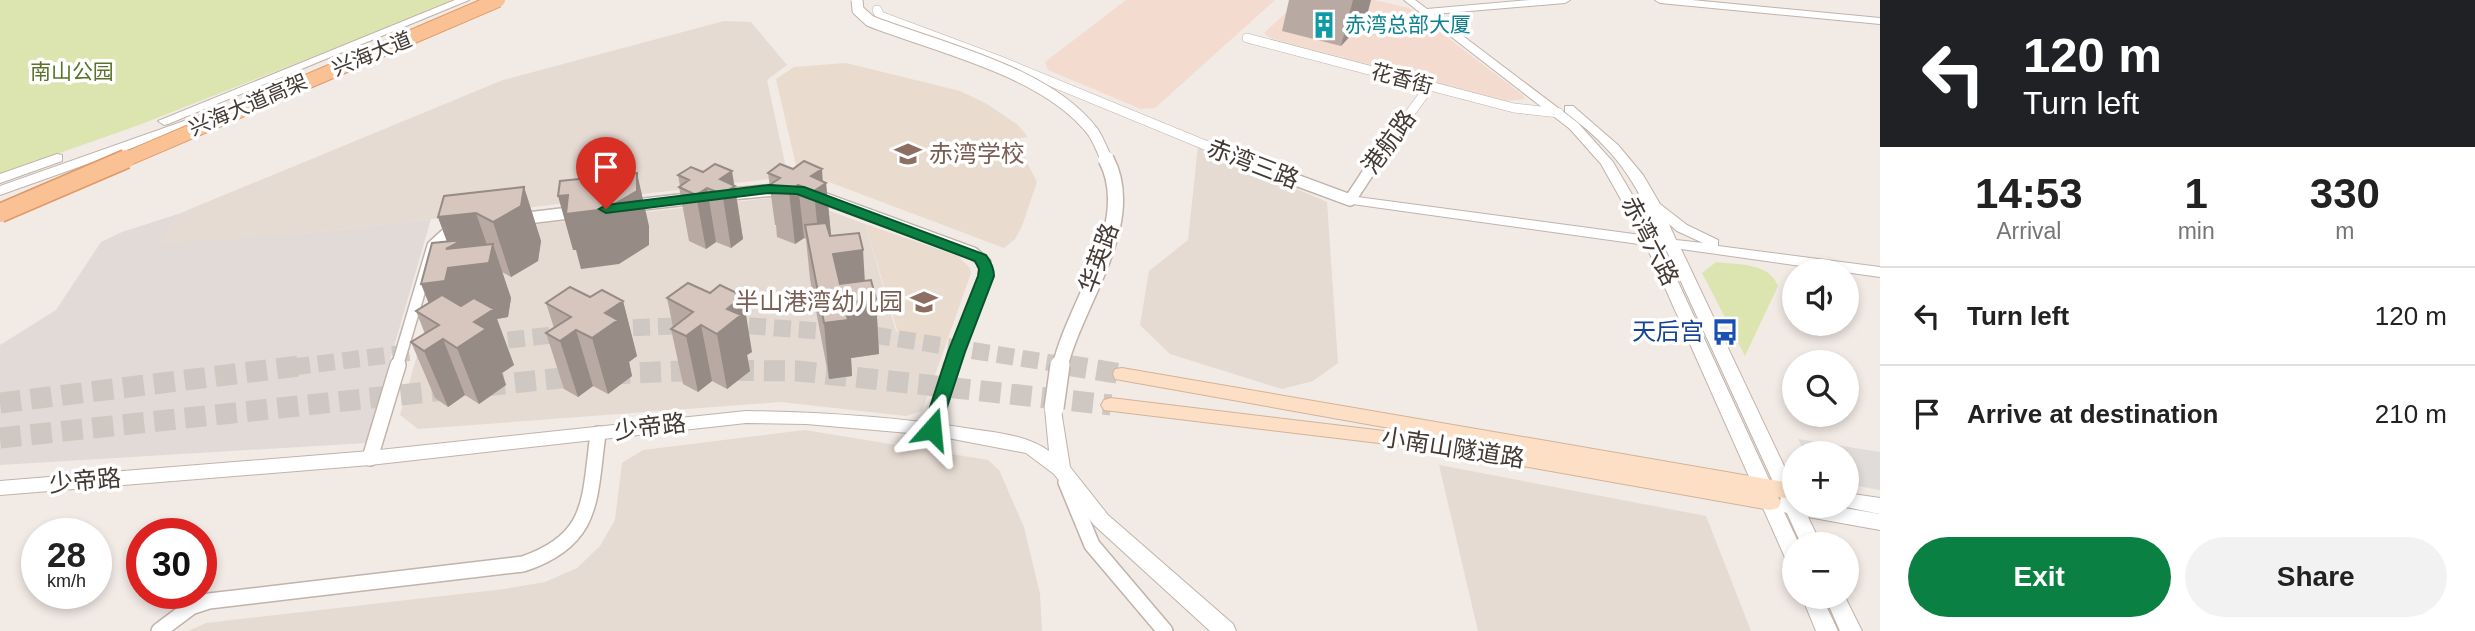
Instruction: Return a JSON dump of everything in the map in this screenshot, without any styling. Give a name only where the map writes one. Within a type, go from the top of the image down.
[{"type":"main road","name":"兴海大道高架","points":[[0,203],[292,77],[481,0]]},
{"type":"main road","name":"兴海大道高架","points":[[0,213],[498,0]]},
{"type":"main road","name":"小南山隧道路","points":[[1122,374],[1781,495]]},
{"type":"main road","name":"小南山隧道路","points":[[1111,405],[1421,441],[1781,495]]},
{"type":"street","name":"兴海大道","points":[[0,178],[186,113],[464,0]]},
{"type":"street","name":"兴海大道","points":[[0,191],[316,77],[507,0]]},
{"type":"street","name":"华英路","points":[[857,0],[858,10],[870,21],[978,60],[1032,85],[1078,116],[1104,149],[1112,167],[1116,214],[1102,258],[1069,335],[1057,378],[1054,408],[1061,470],[1093,545],[1165,631]]},
{"type":"street","name":"赤湾六路","points":[[1409,0],[1427,8],[1602,134],[1623,158],[1655,205],[1781,495],[1789,532]]},
{"type":"street","points":[[1427,8],[1565,0]]},
{"type":"street","points":[[1660,0],[1880,21]]},
{"type":"street","name":"赤湾六路","points":[[1427,8],[1559,113],[1587,138],[1607,162],[1653,242],[1781,495],[1804,532]]},
{"type":"street","name":"赤湾三路","points":[[877,10],[880,16],[967,46],[1215,150],[1350,200],[1782,263]]},
{"type":"street","name":"花香街","points":[[1247,38],[1514,108],[1559,113]]},
{"type":"street","name":"港航路","points":[[1350,200],[1360,181],[1430,86]]},
{"type":"street","points":[[620,207],[769,189],[799,190],[981,258],[986,276],[956,352],[932,429]]},
{"type":"street","points":[[1655,205],[1690,233],[1752,254]]},
{"type":"street","points":[[511,220],[593,211]]},
{"type":"street","points":[[370,458],[433,246],[445,235],[471,225]]},
{"type":"street","name":"赤湾三路","points":[[1672,246],[1880,272]]},
{"type":"street","points":[[1859,275],[1880,277]]},
{"type":"street","name":"少帝路","points":[[0,488],[370,458],[598,434],[717,418],[779,416],[932,429],[1017,443],[1032,448],[1061,470],[1101,520],[1225,631]]},
{"type":"street","points":[[159,631],[191,607],[209,601],[509,566],[543,559],[566,546],[583,520],[598,434]]},
{"type":"street","points":[[1781,495],[1880,522]]},
{"type":"street","points":[[1859,502],[1880,506]]},
{"type":"street","points":[[1817,609],[1827,631]]},
{"type":"street","points":[[1841,609],[1851,631]]},
{"type":"shaded area","points":[[1126,0],[1275,0],[1155,108],[1141,109],[1048,70],[1045,62]]},
{"type":"shaded area","points":[[1300,0],[1374,0],[1409,8],[1524,96],[1524,99],[1506,101],[1270,38],[1264,33]]},
{"type":"shaded area","points":[[724,21],[751,22],[787,65],[767,80],[788,177],[329,231],[160,245],[178,214],[503,80]]},
{"type":"shaded area","name":"赤湾学校","points":[[846,63],[960,91],[987,104],[1018,125],[1028,137],[1015,139],[1037,182],[1015,239],[1004,248],[797,170],[776,79],[794,67]]},
{"type":"shaded area","points":[[1198,146],[1327,202],[1338,363],[1313,381],[1282,389],[1170,354],[1140,325],[1149,271],[1188,240]]},
{"type":"shaded area","points":[[779,197],[798,199],[865,224],[896,331],[913,342],[946,344],[922,411],[906,416],[781,402],[418,429],[400,415],[449,243],[467,232]]},
{"type":"shaded area","points":[[178,214],[161,244],[329,231],[431,219],[366,443],[0,465],[0,345],[56,310],[101,242],[122,232]]},
{"type":"shaded area","name":"半山港湾幼儿园","points":[[865,224],[958,256],[969,267],[971,273],[946,344],[913,342],[899,336]]},
{"type":"shaded area","points":[[805,430],[988,460],[999,470],[1024,527],[1040,594],[1042,631],[188,631],[206,623],[545,582],[577,568],[600,546],[615,520],[622,463],[643,450]]},
{"type":"shaded area","points":[[1859,449],[1880,452],[1880,490],[1859,486]]},
{"type":"shaded area","points":[[1439,465],[1706,516],[1751,631],[1478,631]]},
{"type":"green space","name":"南山公园","points":[[0,0],[457,0],[139,125],[0,174]]},
{"type":"green space","points":[[1716,262],[1760,269],[1774,278],[1778,286],[1745,356],[1702,273]]},
{"type":"building","points":[[804,161],[822,169],[811,176],[826,183],[814,191],[798,185],[789,192],[771,184],[780,178],[768,173],[780,164],[793,169]]},
{"type":"building","points":[[715,164],[732,171],[720,179],[735,186],[722,194],[707,188],[696,195],[679,187],[689,180],[678,175],[691,167],[703,172]]},
{"type":"building","points":[[637,173],[637,191],[606,209],[566,214],[568,195],[558,196],[560,181]]},
{"type":"building","points":[[524,187],[521,206],[493,222],[476,213],[438,217],[444,196]]},
{"type":"building","points":[[826,223],[830,236],[859,233],[863,250],[833,254],[840,284],[871,280],[876,299],[844,303],[848,320],[824,323],[805,225]]},
{"type":"building","points":[[463,240],[446,249],[493,244],[489,263],[448,268],[445,281],[421,284],[432,243]]},
{"type":"building","points":[[688,283],[710,293],[720,285],[743,296],[727,309],[741,315],[717,334],[701,325],[686,336],[671,329],[693,312],[667,298]]},
{"type":"building","points":[[570,287],[590,297],[602,290],[623,301],[605,313],[618,320],[592,338],[576,330],[560,341],[546,333],[571,317],[546,303]]},
{"type":"building","points":[[442,295],[461,306],[474,298],[494,309],[474,322],[486,329],[457,348],[443,339],[424,351],[411,342],[439,325],[416,311]]},
{"type":"tunnel","points":[[724,324],[874,335],[1077,367]]},
{"type":"tunnel","points":[[608,329],[696,325]]},
{"type":"tunnel","points":[[483,343],[570,333]]},
{"type":"tunnel","points":[[293,367],[438,349]]},
{"type":"tunnel","points":[[0,403],[307,365]]},
{"type":"tunnel","points":[[1066,365],[1122,374]]},
{"type":"tunnel","points":[[609,374],[706,370],[798,371],[1111,405]]},
{"type":"tunnel","points":[[484,386],[581,376]]},
{"type":"tunnel","points":[[0,438],[456,389]]},
{"type":"place","name":"赤湾总部大厦","points":[[1324,25]]},
{"type":"place","name":"赤湾学校","points":[[908,154]]},
{"type":"place","name":"半山港湾幼儿园","points":[[924,302]]},
{"type":"place","name":"天后宫","points":[[1725,332]]},
{"type":"route","points":[[606,209],[769,189],[799,190],[961,248],[981,258],[985,263],[986,276],[956,352],[932,429]]}]
